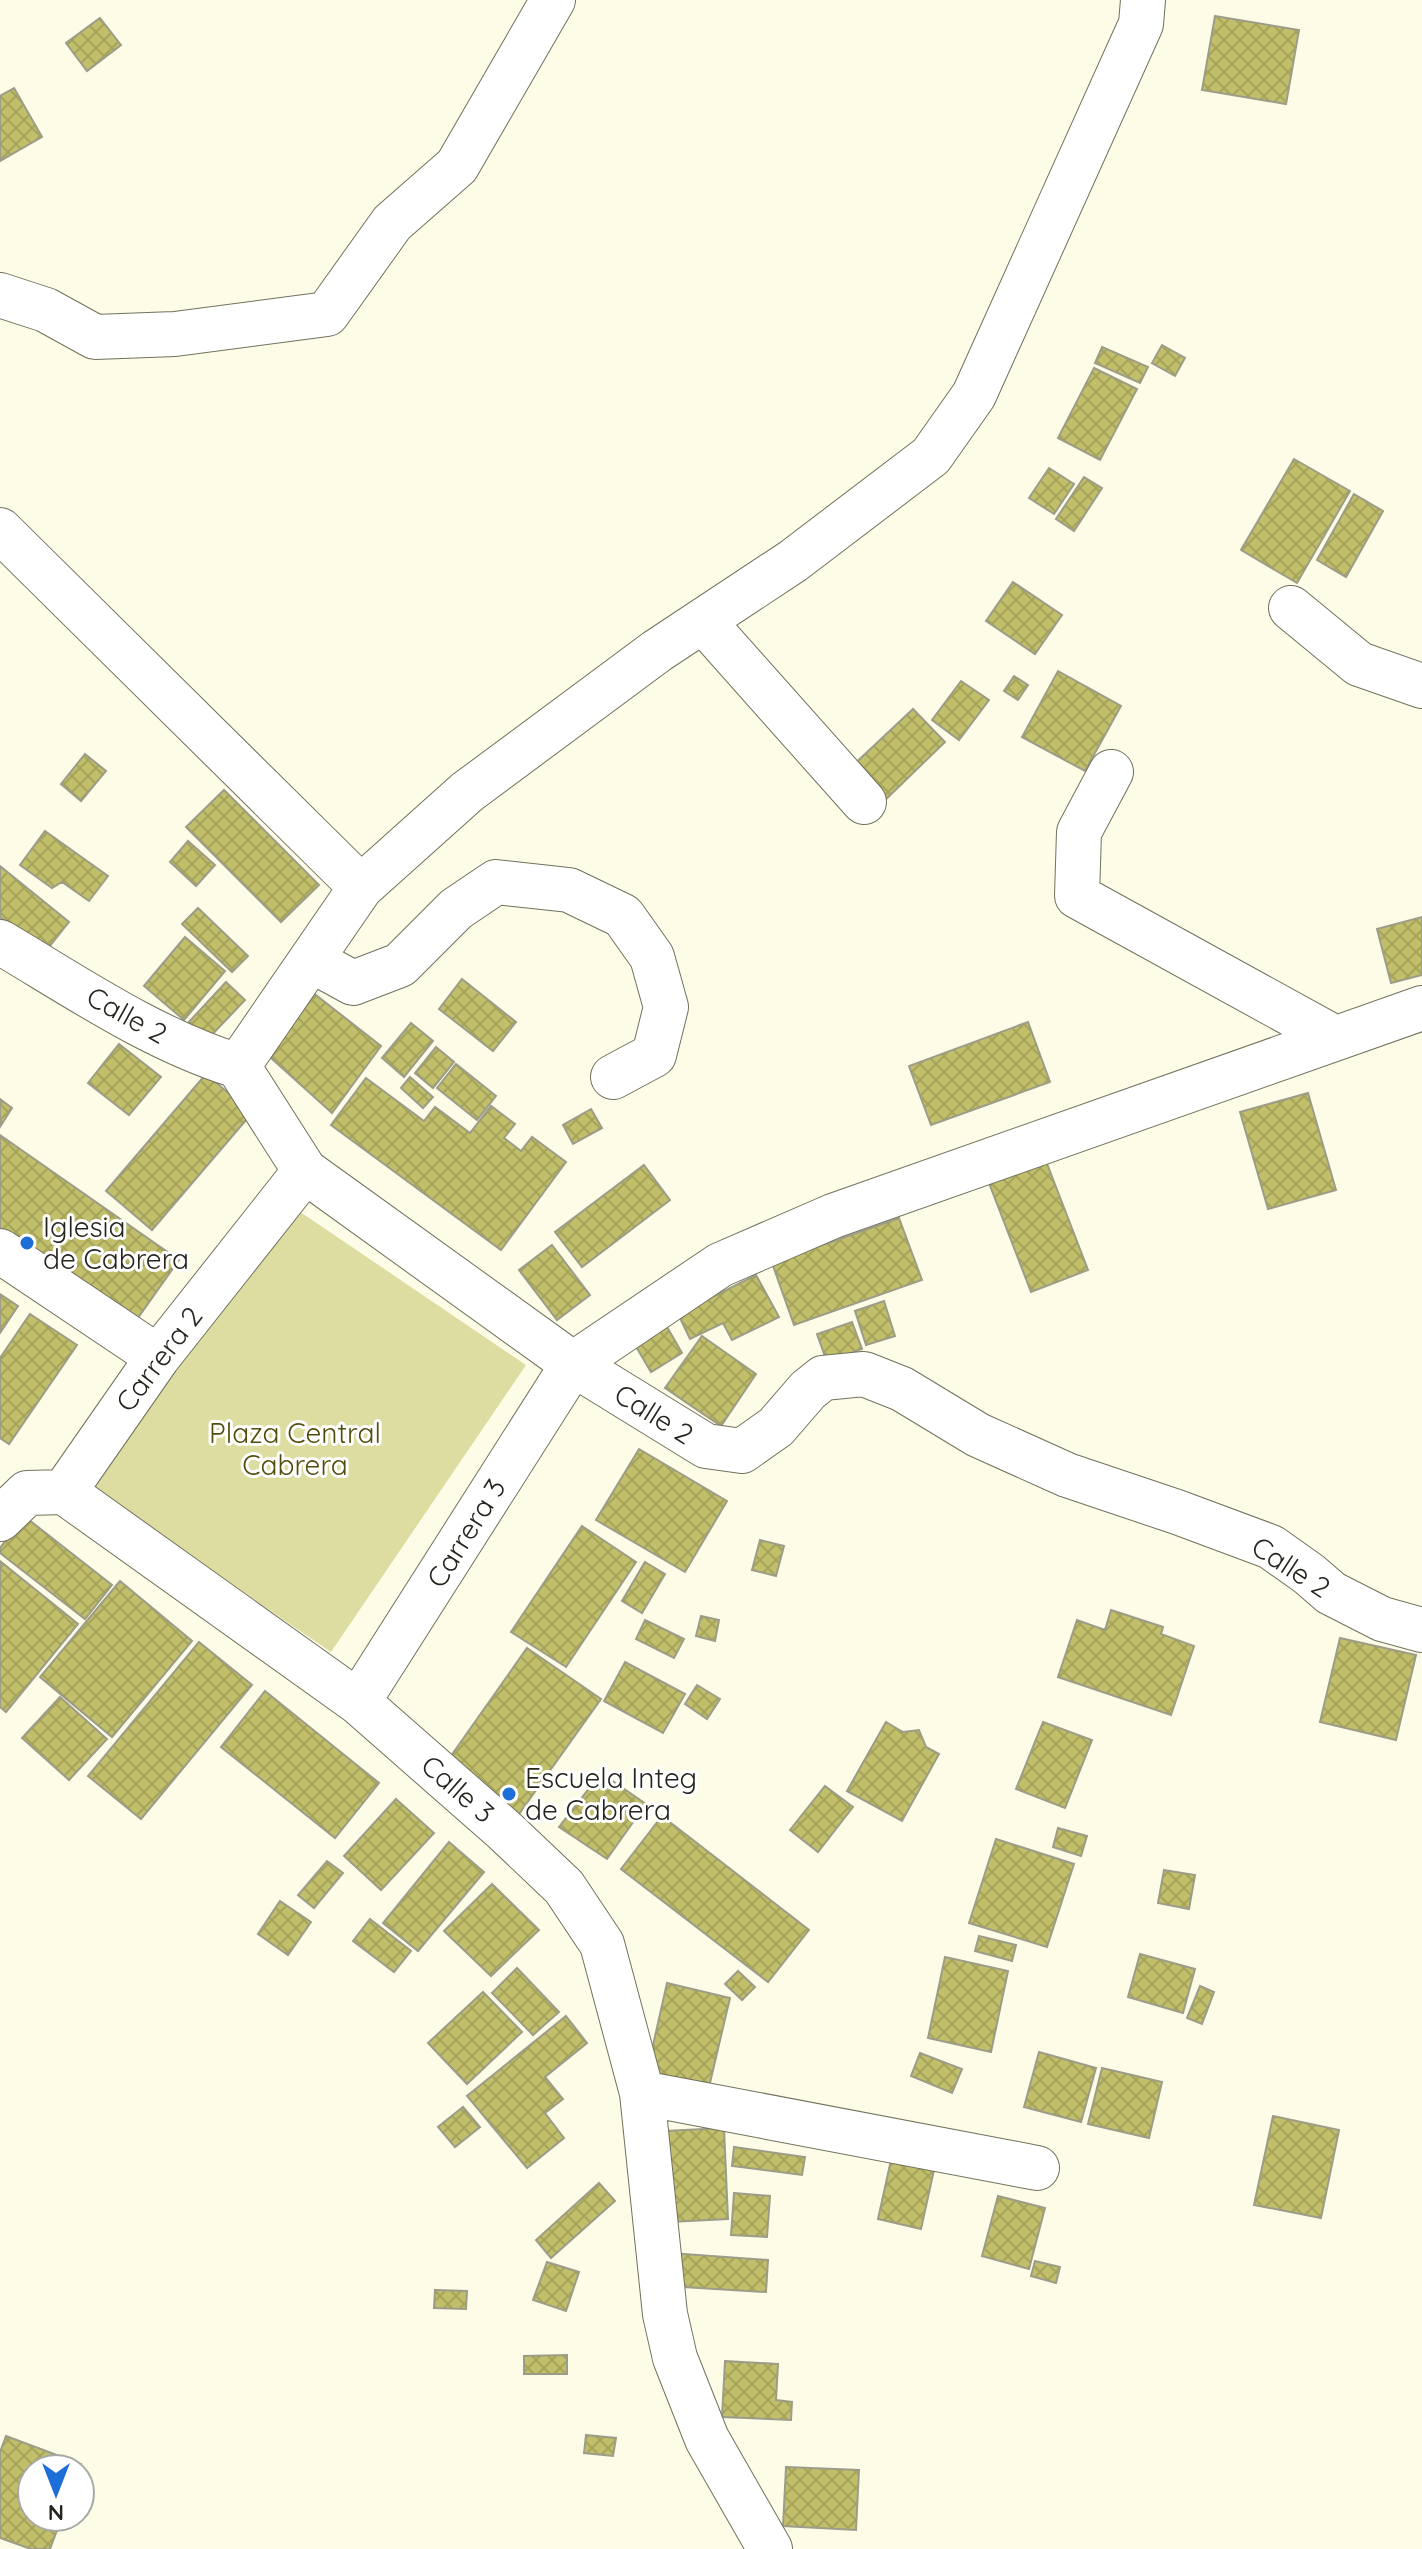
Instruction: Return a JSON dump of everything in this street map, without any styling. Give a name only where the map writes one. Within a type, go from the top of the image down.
[{"type":"street","points":[[0,295],[46,310],[95,337],[175,334],[327,314],[392,223],[457,166],[553,0]]},
{"type":"street","points":[[238,1066],[361,887],[467,792],[657,651],[793,561],[931,456],[981,380],[1141,24],[1143,0]]},
{"type":"street","points":[[0,530],[361,887]]},
{"type":"street","points":[[1291,608],[1359,664],[1422,686]]},
{"type":"street","points":[[703,621],[864,802]]},
{"type":"street","points":[[1111,772],[1079,832],[1077,896],[1335,1038]]},
{"type":"street","points":[[311,960],[353,983],[400,965],[456,909],[496,882],[569,890],[623,916],[652,957],[666,1007],[654,1055],[613,1077]]},
{"type":"street","name":"Calle 2","points":[[0,942],[162,1035],[204,1056],[238,1066],[305,1171],[573,1364],[706,1446],[742,1451],[776,1427],[808,1390],[823,1378],[864,1374],[902,1389],[978,1435],[1067,1475],[1271,1547],[1331,1593],[1382,1619],[1422,1630]]},
{"type":"street","points":[[573,1364],[720,1265],[833,1216],[1422,1008]]},
{"type":"street","name":"Carrera 2","points":[[64,1492],[158,1357],[305,1171]]},
{"type":"street","points":[[0,1251],[158,1357]]},
{"type":"street","name":"Carrera 3","points":[[358,1702],[573,1364]]},
{"type":"street","points":[[0,1519],[27,1493],[64,1492]]},
{"type":"street","name":"Calle 3","points":[[64,1492],[358,1702],[564,1887],[602,1944],[642,2093],[665,2314],[675,2358],[707,2439],[770,2549]]},
{"type":"street","points":[[642,2093],[1037,2168]]},
{"type":"green space","name":"Plaza Central Cabrera","points":[[290,1205],[526,1365],[331,1652],[89,1488]]},
{"type":"building","points":[[1215,16],[1299,30],[1286,104],[1202,90]]},
{"type":"building","points":[[100,18],[121,45],[87,71],[66,43]]},
{"type":"building","points":[[14,88],[42,137],[0,161],[0,96]]},
{"type":"building","points":[[1162,345],[1185,358],[1175,376],[1152,363]]},
{"type":"building","points":[[1102,347],[1148,367],[1140,383],[1095,363]]},
{"type":"building","points":[[1094,368],[1137,389],[1100,460],[1058,438]]},
{"type":"building","points":[[1294,459],[1350,491],[1297,583],[1241,550]]},
{"type":"building","points":[[1049,468],[1074,484],[1054,514],[1029,498]]},
{"type":"building","points":[[1084,477],[1102,488],[1074,531],[1056,519]]},
{"type":"building","points":[[1354,494],[1383,511],[1346,577],[1317,560]]},
{"type":"building","points":[[1013,582],[1062,615],[1035,654],[986,621]]},
{"type":"building","points":[[1058,671],[1121,706],[1085,771],[1022,737]]},
{"type":"building","points":[[1014,676],[1028,685],[1018,700],[1004,691]]},
{"type":"building","points":[[961,681],[989,700],[959,740],[932,720]]},
{"type":"building","points":[[913,709],[945,742],[881,804],[848,770]]},
{"type":"building","points":[[85,754],[106,771],[81,801],[61,784]]},
{"type":"building","points":[[224,790],[319,885],[281,922],[186,827]]},
{"type":"building","points":[[45,831],[108,876],[89,901],[62,882],[52,888],[20,865]]},
{"type":"building","points":[[188,841],[215,865],[196,886],[170,862]]},
{"type":"building","points":[[0,866],[69,922],[45,952],[0,917]]},
{"type":"building","points":[[198,908],[248,956],[232,972],[182,924]]},
{"type":"building","points":[[1422,917],[1422,975],[1391,983],[1377,929]]},
{"type":"building","points":[[185,937],[225,971],[184,1020],[144,986]]},
{"type":"building","points":[[462,979],[516,1022],[493,1051],[439,1009]]},
{"type":"building","points":[[226,982],[245,1000],[206,1041],[187,1024]]},
{"type":"building","points":[[307,988],[381,1046],[332,1113],[271,1058]]},
{"type":"building","points":[[1028,1022],[1050,1082],[931,1125],[909,1066]]},
{"type":"building","points":[[411,1023],[433,1041],[404,1077],[382,1058]]},
{"type":"building","points":[[119,1044],[161,1077],[129,1115],[88,1083]]},
{"type":"building","points":[[436,1047],[454,1062],[433,1088],[415,1073]]},
{"type":"building","points":[[456,1064],[496,1096],[477,1120],[437,1088]]},
{"type":"building","points":[[206,1074],[252,1113],[152,1230],[106,1191]]},
{"type":"building","points":[[410,1077],[433,1097],[423,1108],[401,1088]]},
{"type":"building","points":[[366,1078],[424,1121],[435,1107],[470,1133],[491,1106],[515,1124],[504,1138],[521,1151],[532,1137],[566,1162],[501,1250],[331,1125]]},
{"type":"building","points":[[1308,1093],[1336,1190],[1268,1209],[1240,1112]]},
{"type":"building","points":[[0,1099],[12,1108],[0,1127]]},
{"type":"building","points":[[591,1109],[602,1128],[573,1144],[563,1125]]},
{"type":"building","points":[[0,1135],[179,1260],[130,1329],[0,1239]]},
{"type":"building","points":[[1046,1161],[1088,1270],[1031,1292],[989,1183]]},
{"type":"building","points":[[644,1165],[670,1200],[582,1267],[555,1232]]},
{"type":"building","points":[[899,1218],[922,1280],[794,1325],[772,1263]]},
{"type":"building","points":[[552,1245],[590,1295],[557,1320],[519,1270]]},
{"type":"building","points":[[756,1275],[779,1317],[732,1340],[723,1323],[690,1339],[678,1314]]},
{"type":"building","points":[[0,1294],[18,1306],[0,1333]]},
{"type":"building","points":[[884,1301],[895,1336],[866,1345],[855,1311]]},
{"type":"building","points":[[30,1314],[77,1345],[9,1444],[0,1438],[0,1358]]},
{"type":"building","points":[[663,1320],[682,1353],[651,1372],[631,1338]]},
{"type":"building","points":[[852,1322],[862,1349],[827,1362],[817,1334]]},
{"type":"building","points":[[702,1336],[756,1374],[721,1426],[665,1388]]},
{"type":"building","points":[[639,1449],[727,1501],[685,1572],[596,1520]]},
{"type":"building","points":[[24,1516],[112,1585],[85,1619],[0,1553],[0,1548]]},
{"type":"building","points":[[582,1526],[636,1562],[566,1667],[511,1632]]},
{"type":"building","points":[[760,1540],[784,1546],[776,1576],[752,1570]]},
{"type":"building","points":[[0,1561],[78,1624],[6,1712],[0,1707]]},
{"type":"building","points":[[645,1562],[665,1574],[642,1613],[622,1601]]},
{"type":"building","points":[[120,1581],[192,1641],[112,1737],[40,1677]]},
{"type":"building","points":[[1111,1610],[1163,1627],[1161,1634],[1194,1646],[1171,1715],[1058,1677],[1077,1620],[1105,1630]]},
{"type":"building","points":[[701,1616],[719,1620],[715,1641],[696,1636]]},
{"type":"building","points":[[645,1620],[684,1639],[674,1658],[636,1639]]},
{"type":"building","points":[[1340,1638],[1416,1655],[1396,1740],[1320,1722]]},
{"type":"building","points":[[199,1642],[252,1685],[141,1819],[88,1776]]},
{"type":"building","points":[[527,1648],[601,1699],[519,1814],[446,1763]]},
{"type":"building","points":[[625,1662],[685,1694],[663,1733],[604,1701]]},
{"type":"building","points":[[697,1685],[720,1699],[707,1719],[685,1704]]},
{"type":"building","points":[[265,1691],[379,1783],[335,1838],[221,1747]]},
{"type":"building","points":[[60,1697],[107,1739],[69,1780],[22,1738]]},
{"type":"building","points":[[886,1722],[903,1732],[919,1730],[926,1747],[939,1754],[902,1821],[847,1791]]},
{"type":"building","points":[[1043,1722],[1092,1740],[1065,1808],[1016,1789]]},
{"type":"building","points":[[601,1773],[646,1804],[607,1859],[559,1827]]},
{"type":"building","points":[[825,1786],[853,1807],[818,1852],[790,1830]]},
{"type":"building","points":[[396,1799],[434,1833],[381,1890],[344,1856]]},
{"type":"building","points":[[662,1816],[809,1930],[768,1982],[621,1869]]},
{"type":"building","points":[[1058,1828],[1087,1836],[1081,1856],[1053,1847]]},
{"type":"building","points":[[996,1839],[1074,1864],[1047,1947],[969,1923]]},
{"type":"building","points":[[449,1842],[484,1872],[418,1951],[383,1923]]},
{"type":"building","points":[[327,1861],[343,1873],[314,1908],[298,1895]]},
{"type":"building","points":[[1164,1870],[1195,1875],[1189,1909],[1158,1903]]},
{"type":"building","points":[[492,1884],[539,1930],[491,1976],[444,1931]]},
{"type":"building","points":[[280,1901],[311,1922],[288,1955],[258,1934]]},
{"type":"building","points":[[370,1919],[411,1951],[394,1972],[353,1941]]},
{"type":"building","points":[[979,1936],[1016,1945],[1012,1961],[975,1951]]},
{"type":"building","points":[[1140,1954],[1195,1969],[1183,2013],[1128,1997]]},
{"type":"building","points":[[945,1957],[1008,1971],[991,2052],[928,2038]]},
{"type":"building","points":[[517,1968],[559,2012],[533,2035],[492,1993]]},
{"type":"building","points":[[738,1971],[755,1987],[742,2000],[725,1984]]},
{"type":"building","points":[[667,1983],[730,1998],[709,2087],[647,2072]]},
{"type":"building","points":[[1200,1986],[1214,1992],[1202,2024],[1187,2018]]},
{"type":"building","points":[[483,1992],[522,2032],[467,2084],[428,2043]]},
{"type":"building","points":[[566,2016],[587,2043],[545,2077],[563,2099],[545,2113],[564,2138],[527,2168],[467,2096]]},
{"type":"building","points":[[1039,2052],[1096,2068],[1081,2122],[1024,2107]]},
{"type":"building","points":[[920,2053],[962,2069],[952,2093],[911,2076]]},
{"type":"building","points":[[1102,2068],[1162,2082],[1149,2138],[1088,2124]]},
{"type":"building","points":[[463,2107],[480,2127],[455,2147],[438,2127]]},
{"type":"building","points":[[1273,2116],[1339,2130],[1321,2218],[1254,2205]]},
{"type":"building","points":[[724,2128],[728,2219],[670,2222],[665,2131]]},
{"type":"building","points":[[734,2147],[805,2157],[802,2175],[732,2166]]},
{"type":"building","points":[[891,2160],[934,2170],[921,2229],[878,2219]]},
{"type":"building","points":[[599,2183],[615,2201],[551,2258],[536,2240]]},
{"type":"building","points":[[734,2193],[770,2196],[767,2237],[731,2235]]},
{"type":"building","points":[[998,2196],[1045,2208],[1029,2269],[982,2256]]},
{"type":"building","points":[[670,2253],[768,2260],[766,2292],[667,2286]]},
{"type":"building","points":[[1035,2261],[1060,2267],[1056,2283],[1031,2276]]},
{"type":"building","points":[[547,2262],[579,2272],[566,2311],[533,2300]]},
{"type":"building","points":[[435,2290],[467,2291],[466,2309],[434,2308]]},
{"type":"building","points":[[567,2355],[567,2374],[524,2374],[524,2356]]},
{"type":"building","points":[[725,2361],[778,2364],[776,2400],[792,2402],[791,2420],[722,2417]]},
{"type":"building","points":[[586,2435],[616,2438],[613,2456],[584,2453]]},
{"type":"building","points":[[6,2436],[52,2453],[16,2453],[16,2533],[56,2533],[50,2549],[31,2549],[0,2538],[0,2452]]},
{"type":"building","points":[[786,2467],[859,2470],[856,2530],[783,2526]]},
{"type":"place","name":"Iglesia de Cabrera","points":[[27,1243]]},
{"type":"place","name":"Escuela Integ de Cabrera","points":[[509,1794]]}]
